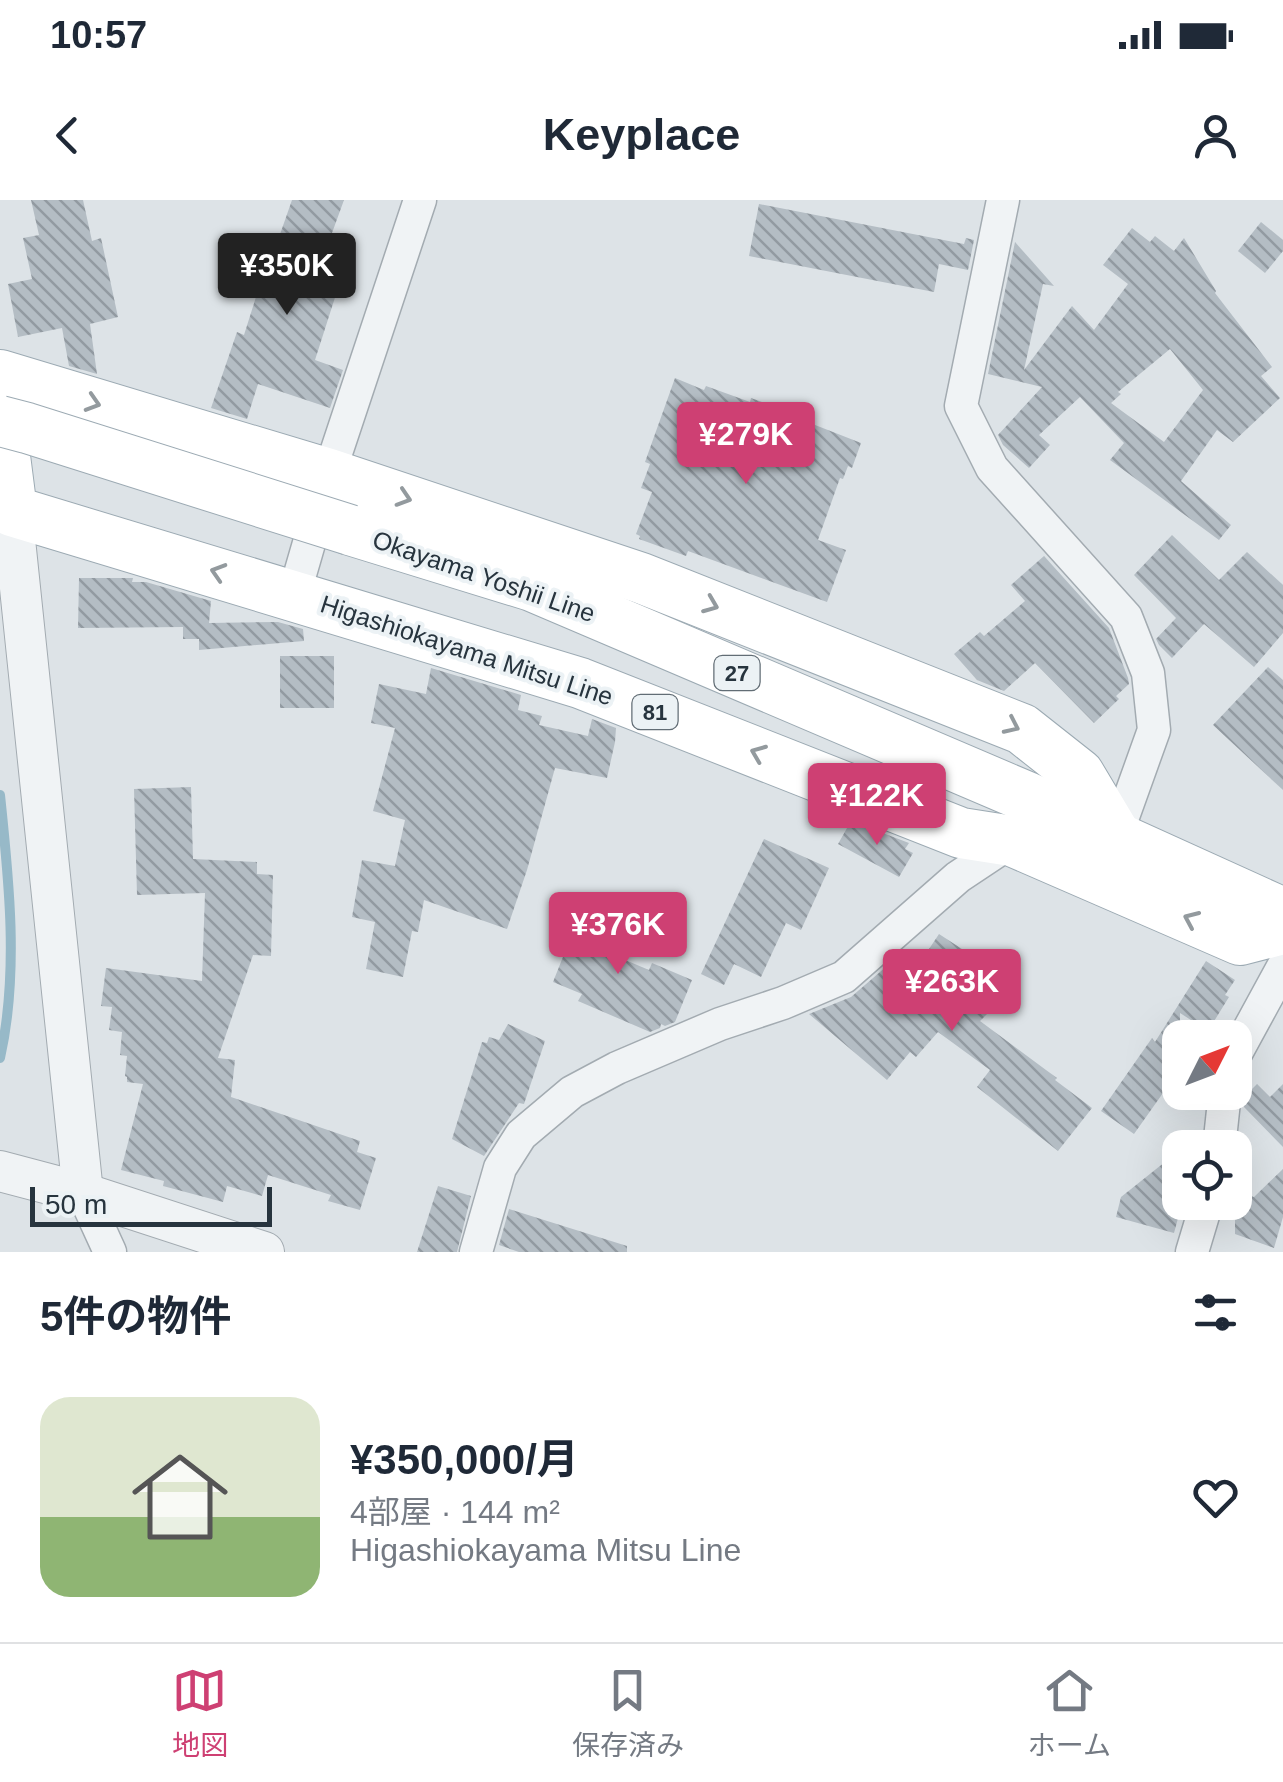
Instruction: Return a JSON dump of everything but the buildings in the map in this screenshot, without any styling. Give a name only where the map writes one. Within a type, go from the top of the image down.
[{"type":"main road","points":[[0,375],[329,474],[641,578],[1022,729],[1079,774],[1116,836]]},
{"type":"main road","points":[[0,419],[12,511]]},
{"type":"main road","name":"Okayama Yoshii Line","points":[[0,419],[532,586],[1020,819],[1116,836],[1283,913]]},
{"type":"main road","name":"Higashiokayama Mitsu Line","points":[[12,511],[580,682],[961,833],[1020,819],[1240,940],[1283,930]]},
{"type":"street","points":[[294,595],[329,474],[420,200]]},
{"type":"street","points":[[1003,200],[961,406],[992,468],[1126,617],[1148,673],[1154,730],[1116,836]]},
{"type":"street","points":[[12,511],[83,1193],[110,1252]]},
{"type":"street","points":[[476,1252],[500,1168],[521,1135],[572,1092],[617,1068],[720,1024],[844,977],[1020,819]]},
{"type":"street","points":[[1252,1023],[1283,966]]},
{"type":"street","points":[[0,1171],[83,1193],[264,1252]]},
{"type":"street","points":[[1192,1252],[1202,1220]]},
{"type":"waterway","points":[[0,795],[11,960],[0,1058]]}]
